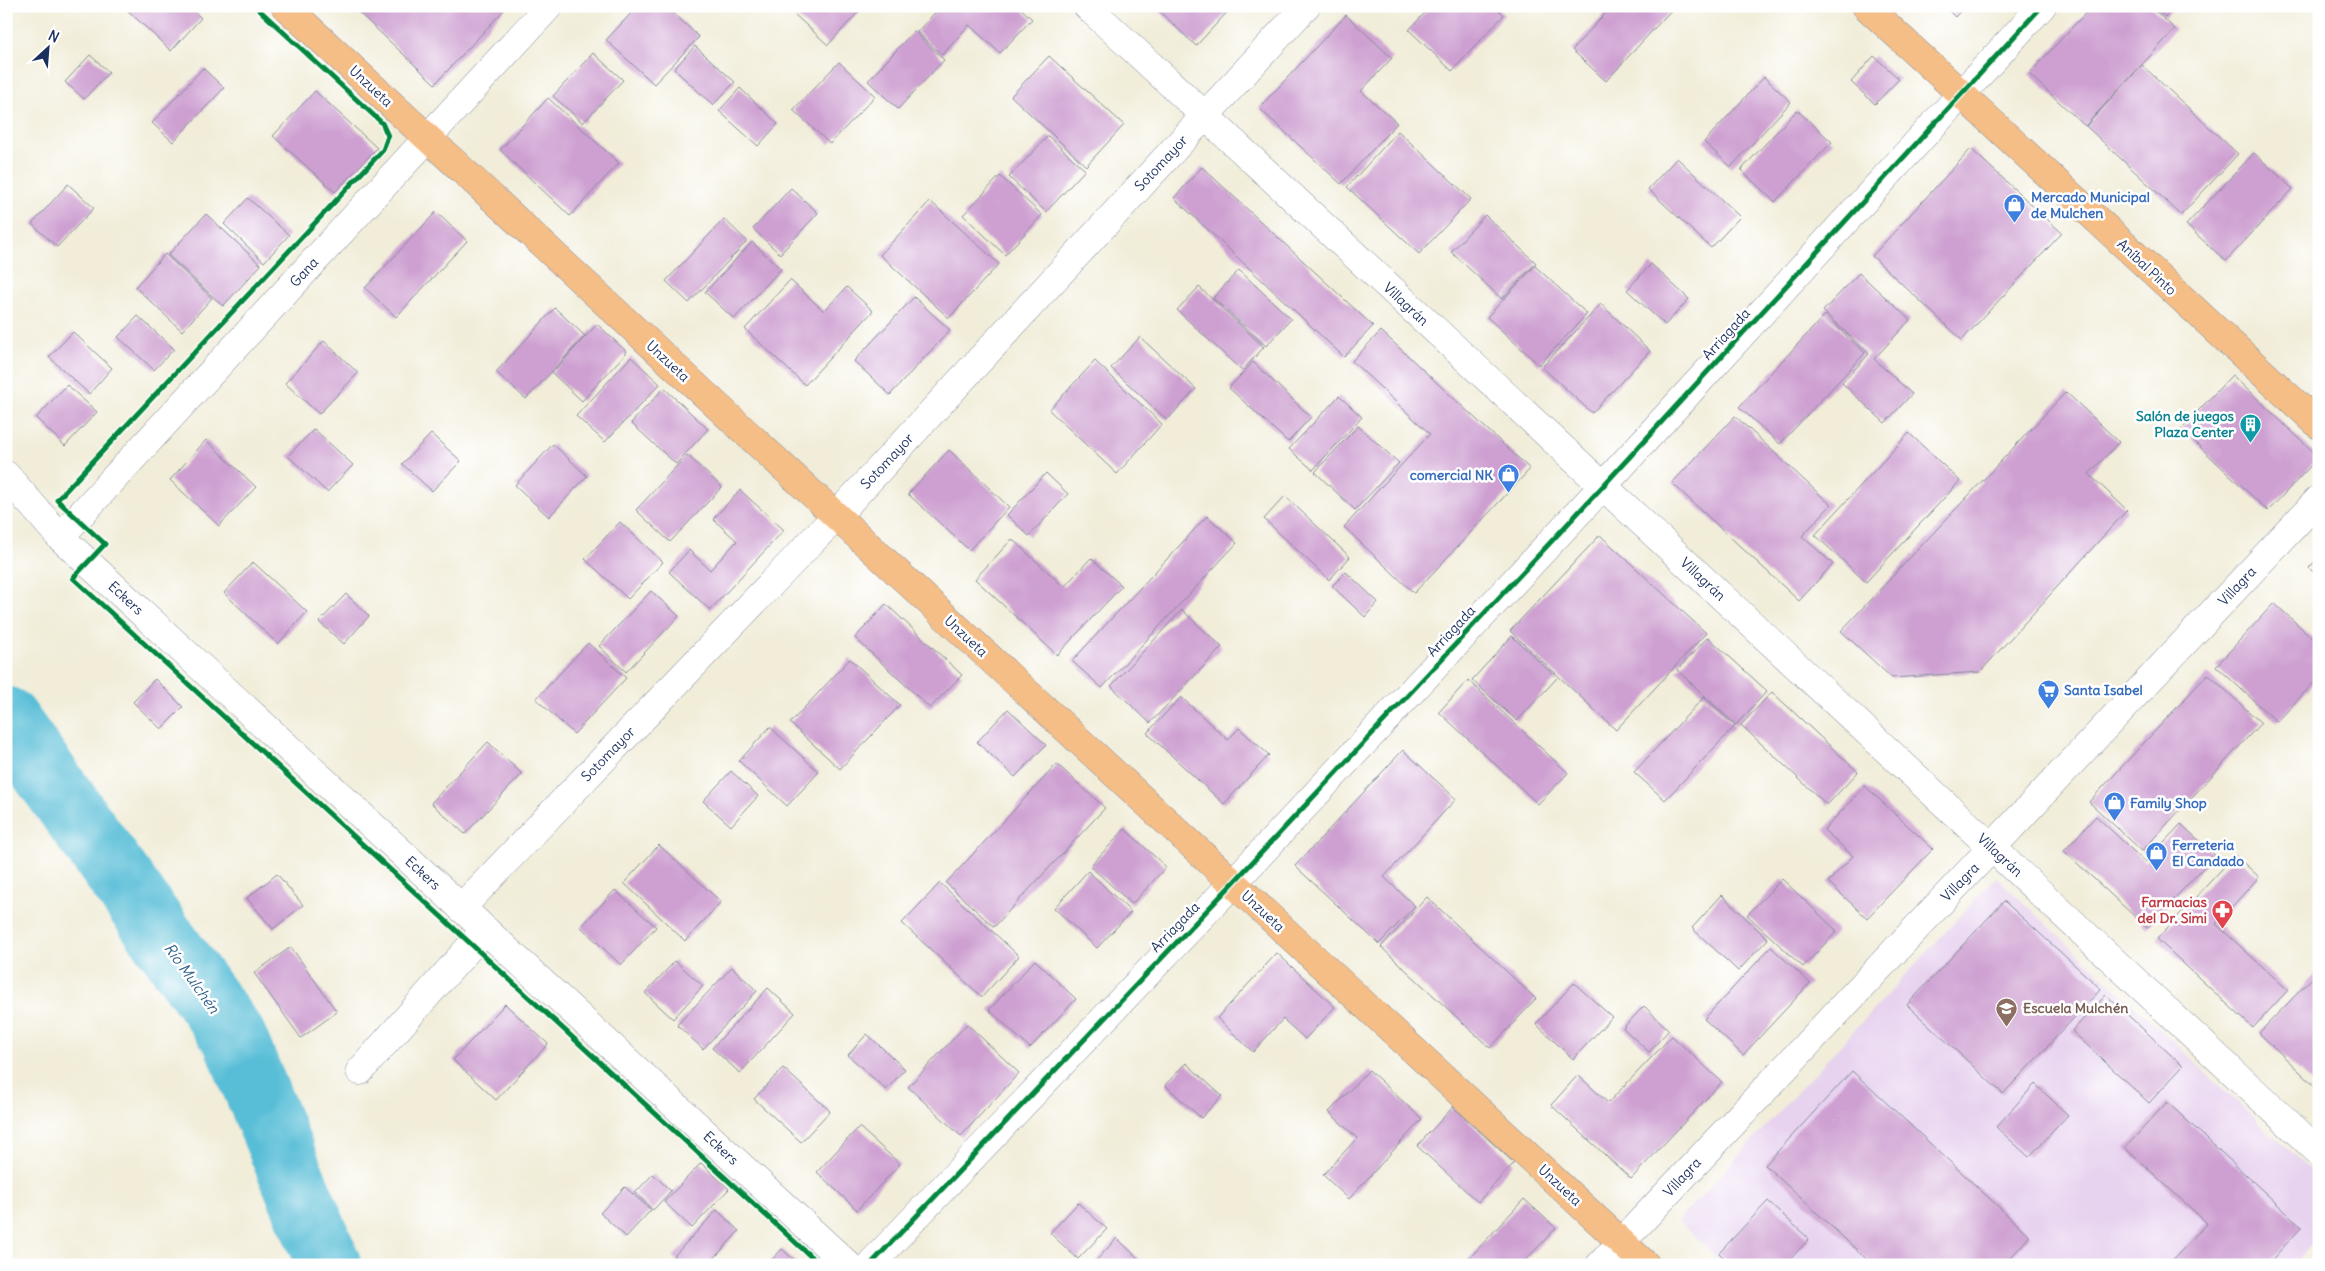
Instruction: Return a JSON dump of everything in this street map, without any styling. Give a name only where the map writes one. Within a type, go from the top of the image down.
[{"type":"main road","name":"Unzueta","points":[[285,6],[1646,1265]]},
{"type":"main road","name":"Aníbal Pinto","points":[[1866,6],[2319,425]]},
{"type":"street","name":"Gana","points":[[60,537],[549,6]]},
{"type":"street","name":"Villagrán","points":[[1087,6],[1204,117],[2319,1152]]},
{"type":"street","name":"Sotomayor","points":[[461,908],[836,516],[1306,6]]},
{"type":"street","name":"Arriagada","points":[[870,1265],[1233,883],[1603,486],[2042,6]]},
{"type":"street","name":"Eckers","points":[[6,475],[60,537],[848,1265]]},
{"type":"street","name":"Villagra","points":[[1600,1265],[2319,498]]},
{"type":"street","points":[[360,1071],[485,930]]},
{"type":"shaded area","name":"Escuela Mulchén","points":[[1996,877],[2319,1178],[2319,1238],[2294,1265],[1725,1265],[1678,1221]]},
{"type":"building","points":[[123,6],[188,6],[201,18],[171,51]]},
{"type":"building","points":[[352,6],[503,6],[505,9],[435,84]]},
{"type":"building","points":[[638,6],[666,6],[699,37],[654,84],[606,40]]},
{"type":"building","points":[[799,6],[864,6],[828,45],[793,13]]},
{"type":"building","points":[[941,6],[1018,6],[1032,19],[1000,53],[969,25],[942,55],[917,32]]},
{"type":"building","points":[[1154,6],[1228,6],[1230,9],[1196,46]]},
{"type":"building","points":[[1431,6],[1495,6],[1504,15],[1452,71],[1409,30]]},
{"type":"building","points":[[1612,6],[1675,6],[1606,81],[1572,50]]},
{"type":"building","points":[[1944,6],[1965,6],[1955,17]]},
{"type":"building","points":[[2092,6],[2150,6],[2175,29],[2085,126],[2029,74]]},
{"type":"building","points":[[2154,6],[2175,6],[2165,17]]},
{"type":"building","points":[[1346,15],[1392,58],[1361,91],[1397,123],[1341,184],[1259,108]]},
{"type":"building","points":[[914,31],[944,60],[898,109],[868,81]]},
{"type":"building","points":[[695,46],[735,82],[713,105],[674,69]]},
{"type":"building","points":[[593,53],[623,80],[583,123],[553,96]]},
{"type":"building","points":[[90,55],[109,72],[84,99],[65,82]]},
{"type":"building","points":[[1049,56],[1124,125],[1086,166],[1011,96]]},
{"type":"building","points":[[1874,56],[1899,79],[1875,104],[1851,82]]},
{"type":"building","points":[[839,62],[875,96],[830,144],[793,110]]},
{"type":"building","points":[[2142,65],[2238,154],[2181,215],[2086,126]]},
{"type":"building","points":[[203,68],[224,88],[173,142],[152,123]]},
{"type":"building","points":[[1764,77],[1791,102],[1731,167],[1704,142]]},
{"type":"building","points":[[740,88],[778,124],[758,146],[719,111]]},
{"type":"building","points":[[315,91],[377,148],[335,192],[273,136]]},
{"type":"building","points":[[548,98],[619,163],[570,216],[500,150]]},
{"type":"building","points":[[1797,110],[1832,142],[1775,202],[1741,170]]},
{"type":"building","points":[[1398,131],[1471,199],[1419,254],[1347,187]]},
{"type":"building","points":[[1048,136],[1085,170],[1046,212],[1009,177]]},
{"type":"building","points":[[1971,149],[2062,233],[1962,340],[1872,256]]},
{"type":"building","points":[[2254,153],[2293,189],[2226,261],[2186,225]]},
{"type":"building","points":[[1677,158],[1740,217],[1711,248],[1648,189]]},
{"type":"building","points":[[1202,167],[1373,326],[1344,357],[1174,198]]},
{"type":"building","points":[[1000,176],[1042,215],[1005,255],[963,215]]},
{"type":"building","points":[[68,184],[94,208],[57,247],[32,224]]},
{"type":"building","points":[[791,188],[818,213],[780,254],[753,229]]},
{"type":"building","points":[[248,198],[289,235],[264,262],[224,224]]},
{"type":"building","points":[[930,201],[999,264],[949,318],[880,255]]},
{"type":"building","points":[[436,212],[467,241],[396,317],[365,288]]},
{"type":"building","points":[[206,214],[261,265],[223,306],[168,255]]},
{"type":"building","points":[[1485,215],[1536,263],[1502,299],[1451,252]]},
{"type":"building","points":[[724,219],[747,241],[689,303],[666,281]]},
{"type":"building","points":[[752,242],[781,269],[734,319],[705,292]]},
{"type":"building","points":[[165,254],[212,298],[182,331],[135,287]]},
{"type":"building","points":[[1651,264],[1689,299],[1665,325],[1627,290]]},
{"type":"building","points":[[1535,266],[1587,314],[1539,365],[1487,317]]},
{"type":"building","points":[[1239,270],[1291,319],[1266,346],[1213,298]]},
{"type":"building","points":[[1859,273],[1910,320],[1874,359],[1912,394],[1885,423],[1842,383],[1869,354],[1823,311]]},
{"type":"building","points":[[790,280],[824,311],[847,287],[873,311],[805,385],[745,329]]},
{"type":"building","points":[[1199,287],[1264,347],[1242,371],[1177,310]]},
{"type":"building","points":[[914,297],[950,330],[890,395],[854,361]]},
{"type":"building","points":[[1601,304],[1650,351],[1592,413],[1542,367]]},
{"type":"building","points":[[555,308],[585,336],[526,399],[496,372]]},
{"type":"building","points":[[1825,315],[1865,353],[1780,444],[1739,407]]},
{"type":"building","points":[[138,316],[174,349],[154,370],[118,337]]},
{"type":"building","points":[[597,324],[627,352],[582,401],[552,373]]},
{"type":"building","points":[[1381,331],[1530,469],[1414,593],[1344,527],[1430,434],[1352,361]]},
{"type":"building","points":[[73,332],[112,368],[89,394],[49,357]]},
{"type":"building","points":[[1140,337],[1196,389],[1167,420],[1111,368]]},
{"type":"building","points":[[324,341],[358,373],[319,414],[285,383]]},
{"type":"building","points":[[631,357],[660,384],[605,442],[576,416]]},
{"type":"building","points":[[1095,361],[1162,424],[1117,474],[1049,410]]},
{"type":"building","points":[[1253,362],[1311,417],[1288,442],[1229,388]]},
{"type":"building","name":"Salón de juegos Plaza Center","points":[[2232,375],[2319,457],[2268,511],[2181,429]]},
{"type":"building","points":[[67,385],[97,412],[65,446],[36,418]]},
{"type":"building","points":[[664,388],[708,429],[676,464],[631,423]]},
{"type":"building","points":[[2066,392],[2119,442],[2089,474],[2127,510],[1980,672],[1892,678],[1841,631]]},
{"type":"building","points":[[1339,396],[1362,417],[1313,470],[1289,449]]},
{"type":"building","points":[[1735,416],[1831,505],[1802,536],[1833,564],[1799,601],[1672,483]]},
{"type":"building","points":[[1358,426],[1399,463],[1355,510],[1315,472]]},
{"type":"building","points":[[314,429],[353,465],[327,492],[288,456]]},
{"type":"building","points":[[1909,433],[1960,481],[1866,582],[1815,535]]},
{"type":"building","points":[[431,434],[461,461],[432,491],[402,464]]},
{"type":"building","points":[[206,440],[256,487],[219,526],[170,480]]},
{"type":"building","points":[[553,444],[587,476],[549,517],[515,485]]},
{"type":"building","points":[[949,450],[1009,507],[969,550],[908,494]]},
{"type":"building","points":[[687,455],[722,487],[670,542],[636,510]]},
{"type":"building","points":[[1046,473],[1068,494],[1029,536],[1007,515]]},
{"type":"building","points":[[740,490],[784,530],[710,610],[669,572],[689,550],[710,570],[737,541],[713,519]]},
{"type":"building","points":[[1285,496],[1350,557],[1329,580],[1264,519]]},
{"type":"building","points":[[1207,516],[1237,543],[1102,688],[1072,661]]},
{"type":"building","points":[[620,522],[663,562],[628,599],[585,559]]},
{"type":"building","points":[[1600,535],[1706,633],[1616,730],[1510,631]]},
{"type":"building","points":[[1012,539],[1064,587],[1091,558],[1122,586],[1057,655],[975,579]]},
{"type":"building","points":[[2319,557],[2319,577],[2309,568]]},
{"type":"building","points":[[253,562],[307,612],[278,644],[224,593]]},
{"type":"building","points":[[1346,572],[1378,602],[1365,617],[1332,586]]},
{"type":"building","points":[[651,591],[679,616],[626,672],[599,646]]},
{"type":"building","points":[[346,594],[369,616],[344,644],[319,622]]},
{"type":"building","points":[[2274,603],[2319,644],[2319,677],[2277,722],[2216,666]]},
{"type":"building","points":[[886,604],[962,675],[930,708],[855,638]]},
{"type":"building","points":[[1182,610],[1222,647],[1150,723],[1111,686]]},
{"type":"building","points":[[1512,636],[1557,678],[1517,721],[1472,680]]},
{"type":"building","points":[[1708,637],[1767,691],[1736,725],[1677,670]]},
{"type":"building","points":[[588,643],[626,678],[574,734],[536,699]]},
{"type":"building","points":[[850,659],[900,705],[840,769],[790,723]]},
{"type":"building","points":[[2208,674],[2261,723],[2142,851],[2089,802]]},
{"type":"building","points":[[155,679],[183,707],[161,729],[133,702]]},
{"type":"building","points":[[1468,680],[1568,773],[1538,804],[1439,712]]},
{"type":"building","points":[[1772,692],[1858,772],[1827,805],[1741,725]]},
{"type":"building","points":[[1181,697],[1228,740],[1239,728],[1269,755],[1224,804],[1147,733]]},
{"type":"building","points":[[1704,697],[1735,726],[1665,800],[1634,772]]},
{"type":"building","points":[[1008,709],[1046,745],[1015,777],[977,742]]},
{"type":"building","points":[[770,727],[819,772],[787,806],[739,761]]},
{"type":"building","points":[[488,742],[522,774],[465,834],[431,803]]},
{"type":"building","points":[[1403,750],[1456,799],[1384,877],[1415,906],[1379,944],[1295,866]]},
{"type":"building","points":[[1057,764],[1105,808],[994,927],[946,883]]},
{"type":"building","points":[[731,771],[758,796],[731,826],[703,801]]},
{"type":"building","points":[[1865,786],[1933,849],[1867,918],[1828,882],[1853,856],[1824,830]]},
{"type":"building","points":[[2096,816],[2145,862],[2181,824],[2215,855],[2147,928],[2064,851]]},
{"type":"building","points":[[1125,829],[1166,867],[1132,904],[1090,866]]},
{"type":"building","points":[[659,845],[721,902],[685,941],[624,883]]},
{"type":"building","points":[[2235,855],[2259,877],[2216,924],[2288,990],[2253,1028],[2157,939]]},
{"type":"building","points":[[1088,871],[1131,912],[1097,948],[1054,908]]},
{"type":"building","points":[[277,874],[303,905],[273,929],[247,898]]},
{"type":"building","points":[[1782,879],[1837,931],[1803,967],[1747,915]]},
{"type":"building","points":[[940,883],[1019,956],[982,997],[902,923]]},
{"type":"building","points":[[615,890],[656,927],[621,965],[581,927]]},
{"type":"building","points":[[1722,895],[1768,939],[1738,971],[1692,928]]},
{"type":"building","points":[[1427,897],[1536,999],[1490,1048],[1381,947]]},
{"type":"building","points":[[2004,901],[2101,989],[2003,1094],[1907,1005]]},
{"type":"building","points":[[291,947],[337,1012],[301,1038],[254,973]]},
{"type":"building","points":[[1771,947],[1810,983],[1743,1055],[1704,1019]]},
{"type":"building","points":[[1277,953],[1335,1007],[1305,1039],[1283,1019],[1253,1052],[1217,1018]]},
{"type":"building","points":[[1035,960],[1076,999],[1030,1048],[989,1010]]},
{"type":"building","points":[[675,961],[703,986],[673,1019],[645,993]]},
{"type":"building","points":[[732,967],[757,991],[703,1049],[677,1025]]},
{"type":"building","points":[[2319,971],[2319,1090],[2259,1033]]},
{"type":"building","points":[[1574,983],[1612,1017],[1573,1059],[1536,1024]]},
{"type":"building","points":[[768,988],[795,1013],[740,1073],[712,1048]]},
{"type":"building","points":[[2106,995],[2183,1066],[2149,1103],[2072,1031]]},
{"type":"building","points":[[505,1004],[548,1044],[496,1100],[453,1060]]},
{"type":"building","points":[[1644,1006],[1669,1030],[1649,1052],[1623,1028]]},
{"type":"building","points":[[967,1024],[1019,1073],[961,1136],[908,1087]]},
{"type":"building","points":[[867,1034],[905,1069],[886,1090],[848,1055]]},
{"type":"building","points":[[1672,1036],[1722,1082],[1631,1179],[1551,1105],[1578,1075],[1608,1103]]},
{"type":"building","points":[[1186,1063],[1222,1096],[1201,1118],[1165,1085]]},
{"type":"building","points":[[783,1068],[830,1111],[801,1142],[754,1099]]},
{"type":"building","points":[[1369,1070],[1422,1119],[1349,1199],[1323,1175],[1357,1138],[1329,1112]]},
{"type":"building","points":[[1852,1071],[2030,1236],[2004,1265],[1873,1265],[1765,1165]]},
{"type":"building","points":[[2035,1084],[2068,1115],[2029,1157],[1996,1127]]},
{"type":"building","points":[[2167,1102],[2302,1227],[2267,1265],[2168,1265],[2207,1223],[2125,1148]]},
{"type":"building","points":[[1453,1107],[1514,1163],[1478,1202],[1417,1146]]},
{"type":"building","points":[[859,1127],[900,1164],[857,1210],[817,1172]]},
{"type":"building","points":[[701,1163],[729,1189],[692,1228],[664,1202]]},
{"type":"building","points":[[653,1174],[671,1191],[653,1210],[635,1193]]},
{"type":"building","points":[[625,1187],[651,1210],[626,1237],[600,1213]]},
{"type":"building","points":[[1524,1199],[1556,1228],[1521,1265],[1463,1265]]},
{"type":"building","points":[[1768,1201],[1809,1239],[1785,1265],[1732,1265],[1719,1253]]},
{"type":"building","points":[[1078,1203],[1107,1229],[1078,1259],[1050,1233]]},
{"type":"building","points":[[717,1210],[739,1231],[708,1265],[681,1265],[673,1257]]},
{"type":"building","points":[[1117,1238],[1145,1265],[1092,1265]]},
{"type":"building","points":[[782,1249],[800,1265],[767,1265]]},
{"type":"waterway","name":"Río Mulchén","points":[[6,719],[234,1037],[329,1265]]},
{"type":"cycle path","points":[[255,6],[382,123],[388,136],[383,150],[57,500],[105,544],[73,578],[820,1265]]},
{"type":"cycle path","points":[[870,1265],[1233,883],[1603,486],[2042,6]]},
{"type":"place","name":"Mercado Municipal de Mulchen","points":[[2015,224]]},
{"type":"place","name":"Salón de juegos Plaza Center","points":[[2250,443]]},
{"type":"place","name":"comercial NK","points":[[1509,494]]},
{"type":"place","name":"Santa Isabel","points":[[2048,709]]},
{"type":"place","name":"Family Shop","points":[[2114,822]]},
{"type":"place","name":"Ferreteria El Candado","points":[[2156,872]]},
{"type":"place","name":"Farmacias del Dr. Simi","points":[[2223,929]]},
{"type":"place","name":"Escuela Mulchén","points":[[2007,1027]]}]
